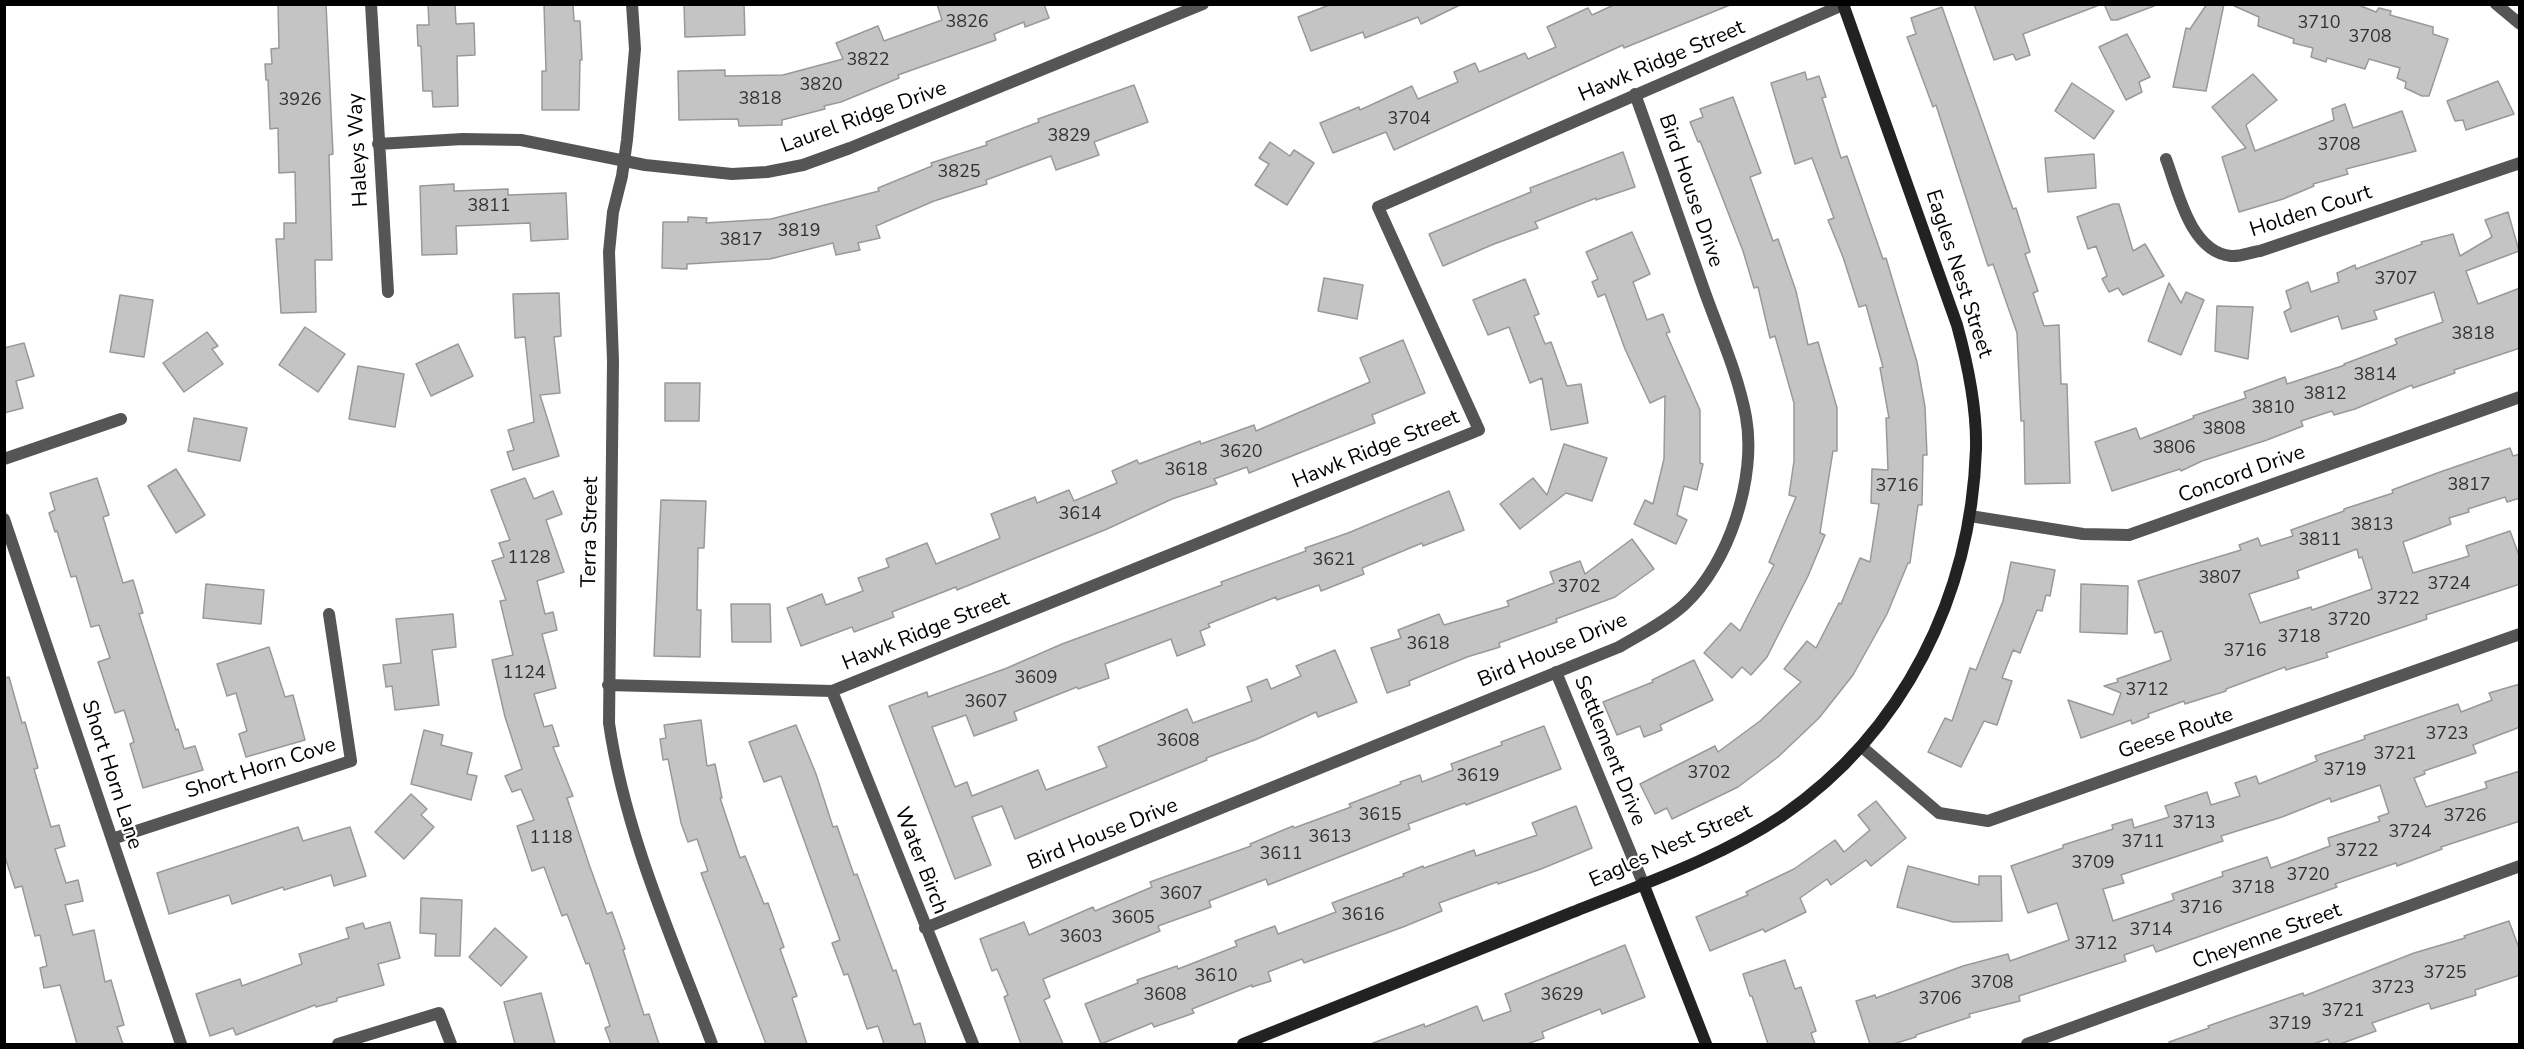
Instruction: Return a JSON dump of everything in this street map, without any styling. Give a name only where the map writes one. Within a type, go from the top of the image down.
[{"type":"street","name":"Haleys Way","points":[[371,4],[388,292]]},
{"type":"street","name":"Terra Street","points":[[632,4],[635,49],[624,160],[613,212],[609,252],[613,361],[608,685],[614,754],[637,838],[665,921],[712,1044]]},
{"type":"street","name":"Laurel Ridge Drive","points":[[378,144],[463,139],[521,140],[685,170],[732,174],[767,172],[803,165],[969,101],[1203,4]]},
{"type":"street","points":[[2496,4],[2520,24]]},
{"type":"street","name":"Hawk Ridge Street","points":[[608,685],[832,691],[1479,430],[1378,207],[1844,5]]},
{"type":"street","name":"Eagles Nest Street","points":[[1243,1044],[1643,884],[1723,849],[1780,816],[1811,794],[1862,747],[1903,692],[1935,632],[1954,582],[1970,516],[1976,448],[1968,368],[1957,325],[1934,254],[1844,5]]},
{"type":"street","name":"Bird House Drive","points":[[925,927],[1619,647],[1663,621],[1685,604],[1708,576],[1724,548],[1743,491],[1747,462],[1747,426],[1739,391],[1635,94]]},
{"type":"street","name":"Holden Court","points":[[2166,159],[2194,233],[2210,247],[2231,256],[2260,251],[2520,163]]},
{"type":"street","name":"Concord Drive","points":[[1970,516],[2083,534],[2129,534],[2520,397]]},
{"type":"street","points":[[4,459],[121,419]]},
{"type":"street","name":"Short Horn Lane","points":[[4,519],[181,1044]]},
{"type":"street","name":"Short Horn Cove","points":[[112,839],[351,761],[329,614]]},
{"type":"street","name":"Geese Route","points":[[1862,747],[1938,813],[1988,821],[2520,634]]},
{"type":"street","name":"Settlement Drive","points":[[1556,672],[1706,1044]]},
{"type":"street","name":"Water Birch","points":[[832,691],[973,1044]]},
{"type":"street","name":"Cheyenne Street","points":[[2027,1044],[2520,866]]},
{"type":"street","points":[[338,1044],[439,1013],[450,1044]]},
{"type":"building","points":[[278,4],[326,4],[333,154],[329,155],[332,260],[315,260],[316,312],[281,313],[276,239],[284,239],[284,223],[296,223],[295,172],[279,173],[278,128],[270,129],[265,64],[272,64],[271,49],[279,48]]},
{"type":"building","points":[[428,4],[455,4],[456,24],[474,23],[475,55],[457,56],[458,106],[433,107],[432,91],[423,91],[421,46],[418,46],[417,25],[429,25]]},
{"type":"building","points":[[544,4],[573,4],[574,21],[580,21],[582,60],[580,60],[579,110],[542,110],[542,71],[546,71]]},
{"type":"building","points":[[684,4],[744,4],[745,35],[685,37]]},
{"type":"building","points":[[937,4],[1044,4],[1049,18],[1025,27],[1024,22],[994,34],[996,40],[898,75],[899,78],[841,102],[824,106],[825,109],[782,120],[782,125],[739,126],[738,119],[679,120],[678,71],[725,70],[725,76],[783,75],[843,59],[836,43],[878,26],[884,41],[942,20]]},
{"type":"building","points":[[1332,4],[1462,4],[1421,24],[1418,17],[1365,38],[1363,32],[1311,51],[1298,17]]},
{"type":"building","points":[[1616,4],[1730,5],[1624,48],[1623,45],[1394,150],[1386,132],[1333,153],[1320,123],[1359,107],[1360,110],[1412,86],[1418,99],[1458,82],[1454,72],[1475,63],[1479,72],[1525,53],[1528,59],[1556,47],[1547,27],[1588,8],[1592,15]]},
{"type":"building","points":[[1974,4],[2097,4],[2097,6],[2023,34],[2030,55],[2016,60],[2013,54],[1994,60]]},
{"type":"building","points":[[2104,4],[2153,4],[2154,6],[2117,20],[2111,20]]},
{"type":"building","points":[[2207,4],[2224,4],[2206,91],[2173,87],[2186,28],[2190,29]]},
{"type":"building","points":[[2230,4],[2356,4],[2376,12],[2379,8],[2391,11],[2390,15],[2433,27],[2433,34],[2448,39],[2429,96],[2422,96],[2405,88],[2406,82],[2397,78],[2400,68],[2369,59],[2365,69],[2327,58],[2326,62],[2311,57],[2313,48],[2293,43],[2294,39],[2258,26],[2259,17]]},
{"type":"building","points":[[1942,7],[2013,209],[2016,208],[2030,252],[2025,254],[2038,291],[2033,293],[2044,326],[2059,325],[2061,384],[2067,384],[2070,483],[2025,484],[2024,421],[2021,421],[2017,333],[1993,264],[1988,266],[1936,105],[1933,107],[1907,37],[1916,34],[1911,18]]},
{"type":"building","points":[[2127,34],[2150,77],[2139,82],[2142,92],[2126,100],[2099,47]]},
{"type":"building","points":[[1805,72],[1807,80],[1819,76],[1826,97],[1822,98],[1841,158],[1847,156],[1883,259],[1886,258],[1917,362],[1925,407],[1927,455],[1923,455],[1922,505],[1918,505],[1910,563],[1908,563],[1887,614],[1853,675],[1819,718],[1778,757],[1738,787],[1672,819],[1667,808],[1655,814],[1640,784],[1715,746],[1718,752],[1760,721],[1801,682],[1784,669],[1807,641],[1816,648],[1839,603],[1841,604],[1860,558],[1870,562],[1879,504],[1871,503],[1872,469],[1888,470],[1886,418],[1889,418],[1880,368],[1883,367],[1866,305],[1859,307],[1828,220],[1834,218],[1812,158],[1795,164],[1771,83]]},
{"type":"building","points":[[2253,74],[2277,100],[2246,125],[2255,151],[2334,120],[2332,109],[2345,104],[2353,128],[2402,111],[2416,151],[2346,169],[2348,174],[2313,184],[2314,186],[2283,199],[2239,212],[2222,157],[2246,148],[2212,107]]},
{"type":"building","points":[[2498,81],[2514,114],[2466,130],[2463,120],[2455,121],[2447,101]]},
{"type":"building","points":[[2072,83],[2114,111],[2094,139],[2055,111]]},
{"type":"building","points":[[1134,85],[1148,122],[1094,142],[1099,155],[1056,170],[1051,156],[986,180],[987,184],[934,201],[876,226],[880,238],[858,243],[860,250],[836,255],[833,243],[770,259],[687,264],[687,269],[662,268],[663,222],[688,222],[688,217],[707,218],[706,223],[771,219],[879,191],[878,188],[932,166],[931,163],[987,145],[986,142],[1039,122],[1038,119]]},
{"type":"building","points":[[1733,97],[1761,173],[1750,177],[1773,241],[1778,239],[1796,291],[1808,345],[1818,342],[1837,408],[1837,451],[1833,451],[1820,533],[1825,535],[1808,576],[1767,657],[1751,675],[1742,667],[1732,678],[1704,653],[1731,623],[1740,631],[1774,565],[1769,562],[1796,497],[1789,495],[1794,461],[1794,403],[1775,336],[1770,338],[1758,287],[1754,288],[1743,251],[1700,141],[1698,142],[1690,122],[1703,117],[1700,109]]},
{"type":"building","points":[[1270,142],[1290,156],[1294,150],[1314,163],[1287,205],[1255,185],[1269,164],[1259,158]]},
{"type":"building","points":[[1623,152],[1635,187],[1596,200],[1596,198],[1535,222],[1538,228],[1443,266],[1429,234],[1531,192],[1530,188]]},
{"type":"building","points":[[2094,154],[2096,188],[2048,192],[2045,158]]},
{"type":"building","points":[[454,184],[454,191],[508,189],[508,195],[566,193],[568,239],[531,241],[530,223],[456,226],[457,254],[422,255],[420,186]]},
{"type":"building","points":[[2119,204],[2133,251],[2145,244],[2164,276],[2123,295],[2118,288],[2109,292],[2102,279],[2107,276],[2096,246],[2088,249],[2077,217]]},
{"type":"building","points":[[2508,212],[2519,251],[2466,271],[2478,304],[2520,288],[2520,348],[2454,370],[2455,373],[2413,388],[2412,385],[2355,409],[2334,415],[2332,411],[2301,421],[2303,426],[2202,461],[2181,471],[2180,469],[2112,491],[2095,442],[2136,428],[2140,439],[2194,418],[2193,416],[2246,398],[2244,392],[2285,377],[2287,384],[2345,365],[2397,344],[2395,339],[2443,322],[2434,292],[2374,311],[2377,319],[2342,329],[2338,316],[2291,332],[2284,312],[2291,308],[2286,291],[2308,282],[2311,292],[2339,282],[2337,273],[2355,265],[2356,269],[2422,244],[2421,242],[2453,234],[2460,256],[2492,237],[2485,220]]},
{"type":"building","points":[[1632,232],[1650,274],[1633,282],[1647,320],[1663,314],[1670,332],[1666,333],[1700,410],[1700,463],[1703,464],[1697,490],[1684,486],[1677,515],[1687,520],[1676,544],[1634,524],[1645,500],[1653,504],[1664,459],[1665,396],[1650,403],[1625,349],[1605,294],[1598,297],[1592,282],[1598,279],[1586,252]]},
{"type":"building","points":[[1324,278],[1363,285],[1357,319],[1318,311]]},
{"type":"building","points":[[1525,279],[1539,314],[1534,316],[1545,344],[1551,342],[1567,386],[1581,384],[1588,423],[1551,430],[1542,378],[1530,383],[1509,327],[1488,335],[1473,300]]},
{"type":"building","points":[[2169,283],[2181,303],[2186,292],[2204,300],[2181,355],[2148,341]]},
{"type":"building","points":[[559,293],[561,336],[554,337],[560,393],[540,395],[559,456],[513,470],[507,452],[514,450],[508,430],[534,422],[525,337],[515,338],[513,294]]},
{"type":"building","points":[[120,295],[153,300],[144,357],[110,352]]},
{"type":"building","points":[[2217,306],[2253,307],[2248,359],[2215,351]]},
{"type":"building","points":[[305,327],[345,354],[318,392],[279,365]]},
{"type":"building","points":[[207,332],[218,346],[212,349],[223,364],[184,392],[163,363]]},
{"type":"building","points":[[1403,340],[1425,393],[1372,415],[1375,423],[1249,473],[1247,467],[1214,479],[1217,484],[1172,499],[1107,529],[957,590],[956,587],[892,612],[894,617],[854,632],[852,627],[801,646],[787,608],[822,594],[826,605],[863,591],[858,578],[889,567],[886,559],[927,543],[936,564],[1000,538],[991,514],[1035,497],[1037,503],[1069,490],[1074,501],[1117,483],[1112,471],[1137,460],[1139,464],[1200,441],[1201,444],[1254,425],[1256,431],[1370,382],[1360,358]]},
{"type":"building","points":[[24,343],[34,376],[16,381],[23,408],[4,413],[4,348]]},
{"type":"building","points":[[458,344],[473,376],[431,396],[416,364]]},
{"type":"building","points":[[358,366],[404,374],[395,427],[349,419]]},
{"type":"building","points":[[665,383],[700,383],[699,421],[665,421]]},
{"type":"building","points":[[194,418],[247,428],[240,461],[188,451]]},
{"type":"building","points":[[1564,444],[1607,458],[1592,501],[1566,493],[1520,529],[1500,504],[1533,478],[1547,495]]},
{"type":"building","points":[[2510,448],[2513,456],[2520,454],[2520,498],[2507,502],[2505,497],[2468,509],[2469,512],[2449,518],[2451,524],[2403,542],[2413,573],[2469,556],[2466,546],[2510,531],[2520,558],[2520,584],[2426,615],[2427,619],[2326,653],[2328,657],[2286,670],[2285,667],[2226,689],[2226,691],[2185,704],[2184,701],[2148,714],[2149,717],[2132,724],[2131,720],[2081,738],[2068,700],[2113,715],[2121,693],[2104,686],[2118,682],[2117,679],[2171,660],[2162,631],[2155,633],[2138,581],[2241,550],[2239,545],[2258,538],[2261,546],[2293,536],[2291,530],[2393,493],[2392,490]],"holes":[[[2357,549],[2359,558],[2362,557],[2372,589],[2312,610],[2311,607],[2260,623],[2249,594],[2299,578],[2297,571]]]},
{"type":"building","points":[[176,469],[205,515],[176,533],[148,486]]},
{"type":"building","points":[[97,478],[109,515],[103,517],[123,583],[133,580],[143,613],[139,614],[176,730],[178,729],[184,749],[195,746],[203,770],[143,788],[130,744],[134,742],[124,710],[115,713],[98,662],[110,658],[99,625],[91,627],[76,576],[71,577],[49,513],[55,510],[50,493]]},
{"type":"building","points":[[525,478],[534,499],[553,491],[562,514],[546,520],[564,572],[537,581],[545,614],[553,612],[557,630],[542,634],[556,688],[534,694],[544,727],[552,725],[559,746],[553,747],[573,796],[567,798],[590,867],[607,914],[612,912],[644,1015],[649,1014],[659,1044],[611,1044],[605,1028],[610,1026],[589,963],[586,964],[567,914],[562,916],[544,867],[532,871],[517,826],[534,820],[521,789],[512,792],[505,776],[522,769],[505,717],[492,660],[513,655],[500,601],[506,600],[492,561],[504,557],[499,543],[510,540],[491,490]]},
{"type":"building","points":[[1449,491],[1464,530],[1423,546],[1422,543],[1362,568],[1364,574],[1321,591],[1319,585],[1277,600],[1276,597],[1208,624],[1210,627],[1200,631],[1205,645],[1177,656],[1171,639],[1105,664],[1109,678],[1078,689],[1077,687],[1014,712],[1017,720],[974,736],[966,715],[932,727],[955,787],[967,782],[972,796],[1038,770],[1046,790],[1107,767],[1098,747],[1187,709],[1193,723],[1252,701],[1247,687],[1267,679],[1271,689],[1301,676],[1296,666],[1335,650],[1357,702],[1318,717],[1316,712],[1257,739],[1206,758],[1207,760],[1015,839],[1002,806],[972,817],[991,865],[955,879],[889,706],[927,692],[928,697],[1007,668],[1062,644],[1222,585],[1221,582],[1306,551],[1305,548],[1348,533]]},
{"type":"building","points":[[661,500],[706,501],[704,548],[698,548],[697,610],[701,610],[700,657],[654,656]]},
{"type":"building","points":[[1632,539],[1654,569],[1615,597],[1556,619],[1557,622],[1499,643],[1500,647],[1467,657],[1409,681],[1410,685],[1387,693],[1371,648],[1401,638],[1398,630],[1439,614],[1444,625],[1509,606],[1507,601],[1554,583],[1550,572],[1580,561],[1585,574]]},
{"type":"building","points":[[2011,562],[2055,570],[2050,596],[2046,595],[2042,611],[2037,610],[2020,653],[2013,650],[2002,678],[2012,681],[1997,725],[1984,721],[1961,767],[1928,752],[1945,718],[1952,721],[1970,668],[1976,670],[2003,601]]},
{"type":"building","points":[[206,584],[264,590],[261,624],[203,618]]},
{"type":"building","points":[[2081,584],[2128,586],[2127,634],[2080,632]]},
{"type":"building","points":[[731,604],[770,604],[771,642],[732,642]]},
{"type":"building","points":[[453,614],[456,647],[432,650],[439,705],[395,710],[392,686],[386,687],[383,665],[401,663],[396,619]]},
{"type":"building","points":[[269,647],[285,697],[293,695],[305,740],[246,757],[239,734],[247,731],[236,693],[227,696],[217,664]]},
{"type":"building","points":[[1694,660],[1713,700],[1660,725],[1662,730],[1644,737],[1640,726],[1617,735],[1603,702],[1653,682],[1652,680]]},
{"type":"building","points":[[9,677],[38,768],[34,769],[51,827],[59,825],[65,846],[55,849],[66,883],[78,880],[83,901],[65,905],[73,935],[94,930],[105,982],[111,980],[124,1025],[117,1027],[123,1044],[77,1044],[60,985],[44,988],[40,968],[47,966],[40,935],[35,936],[22,886],[15,888],[4,854],[4,678]]},
{"type":"building","points":[[2520,684],[2520,727],[2473,745],[2476,753],[2424,771],[2425,774],[2414,778],[2426,807],[2487,788],[2485,782],[2520,771],[2520,821],[2441,847],[2442,849],[2397,866],[2396,863],[2335,884],[2337,887],[2156,952],[2153,945],[2124,955],[2126,961],[2019,996],[2020,1001],[1969,1014],[1970,1017],[1916,1035],[1916,1037],[1893,1044],[1870,1044],[1856,1001],[1875,995],[1876,998],[1963,966],[2008,954],[2010,961],[2069,940],[2057,903],[2028,913],[2011,866],[2063,848],[2063,845],[2113,829],[2112,825],[2132,819],[2134,828],[2169,817],[2165,806],[2207,792],[2211,805],[2240,796],[2235,783],[2256,776],[2259,784],[2317,761],[2315,756],[2365,739],[2364,736],[2458,704],[2461,712],[2492,700],[2489,693]],"holes":[[[2380,785],[2389,813],[2378,817],[2380,821],[2328,838],[2330,846],[2271,868],[2267,857],[2222,872],[2223,876],[2172,894],[2174,900],[2113,921],[2103,889],[2124,883],[2121,875],[2223,841],[2221,836],[2282,817],[2330,798],[2331,802]]]},
{"type":"building","points":[[701,720],[707,766],[715,764],[722,798],[720,798],[740,858],[745,856],[764,904],[768,903],[784,947],[780,949],[797,996],[792,998],[807,1044],[766,1044],[701,873],[708,871],[697,839],[688,842],[681,823],[668,759],[663,760],[660,739],[666,738],[664,725]]},
{"type":"building","points":[[796,725],[816,774],[833,827],[837,826],[893,971],[896,970],[914,1025],[920,1023],[926,1044],[884,1044],[878,1026],[867,1029],[848,974],[844,975],[832,943],[840,940],[781,776],[764,782],[749,742]]},
{"type":"building","points":[[1544,726],[1561,769],[1408,824],[1410,829],[1268,885],[1266,879],[1209,901],[1211,907],[1158,926],[1160,931],[1043,979],[1050,997],[1044,1000],[1063,1044],[1021,1044],[1004,997],[1008,995],[997,969],[992,971],[980,939],[1024,922],[1029,935],[1093,907],[1095,911],[1152,887],[1150,882],[1251,846],[1250,844],[1293,826],[1294,828],[1351,807],[1349,804],[1401,784],[1400,782],[1420,775],[1422,782],[1453,770],[1451,764]]},
{"type":"building","points":[[424,730],[443,735],[441,745],[472,753],[467,774],[477,776],[471,800],[411,784]]},
{"type":"building","points":[[411,794],[427,809],[421,815],[434,827],[404,859],[375,832]]},
{"type":"building","points":[[1876,801],[1906,838],[1871,866],[1866,860],[1831,885],[1827,879],[1800,898],[1806,912],[1765,932],[1763,929],[1710,951],[1696,917],[1748,895],[1746,892],[1794,869],[1835,840],[1844,852],[1870,830],[1858,815]]},
{"type":"building","points":[[1576,806],[1592,848],[1541,869],[1439,903],[1442,911],[1403,927],[1304,963],[1302,959],[1268,972],[1271,981],[1252,987],[1252,985],[1192,1009],[1194,1013],[1154,1027],[1152,1023],[1101,1044],[1085,1004],[1138,983],[1137,980],[1177,966],[1178,969],[1237,946],[1235,941],[1275,926],[1278,934],[1336,912],[1332,903],[1404,876],[1403,874],[1423,866],[1424,868],[1474,850],[1476,856],[1537,835],[1532,823]]},
{"type":"building","points":[[298,827],[303,841],[350,827],[366,876],[334,886],[331,875],[284,890],[283,887],[232,904],[229,895],[169,914],[157,873]]},
{"type":"building","points":[[1908,866],[1979,885],[1979,876],[2001,876],[2002,921],[1953,922],[1897,907]]},
{"type":"building","points":[[421,898],[462,900],[460,956],[435,956],[436,934],[420,933]]},
{"type":"building","points":[[2509,921],[2520,951],[2520,975],[2475,990],[2476,995],[2431,1009],[2429,1003],[2372,1023],[2376,1031],[2340,1044],[2330,1044],[2328,1039],[2313,1044],[2170,1044],[2169,1042],[2209,1028],[2208,1026],[2303,993],[2304,996],[2414,953],[2465,938],[2464,936]]},
{"type":"building","points":[[390,922],[400,958],[378,964],[384,985],[337,998],[337,1001],[316,1007],[315,1005],[236,1035],[233,1028],[210,1036],[196,994],[240,979],[242,986],[302,964],[299,954],[349,938],[346,928],[363,923],[365,929]]},
{"type":"building","points":[[495,928],[527,957],[501,986],[469,957]]},
{"type":"building","points":[[1625,945],[1645,997],[1602,1014],[1600,1009],[1542,1032],[1544,1038],[1527,1044],[1373,1044],[1424,1024],[1425,1027],[1477,1006],[1483,1021],[1511,1011],[1505,994]]},
{"type":"building","points":[[1785,960],[1795,989],[1801,987],[1816,1031],[1811,1033],[1815,1044],[1768,1044],[1752,996],[1750,996],[1743,974]]},
{"type":"building","points":[[541,993],[555,1044],[515,1044],[504,1002]]}]
